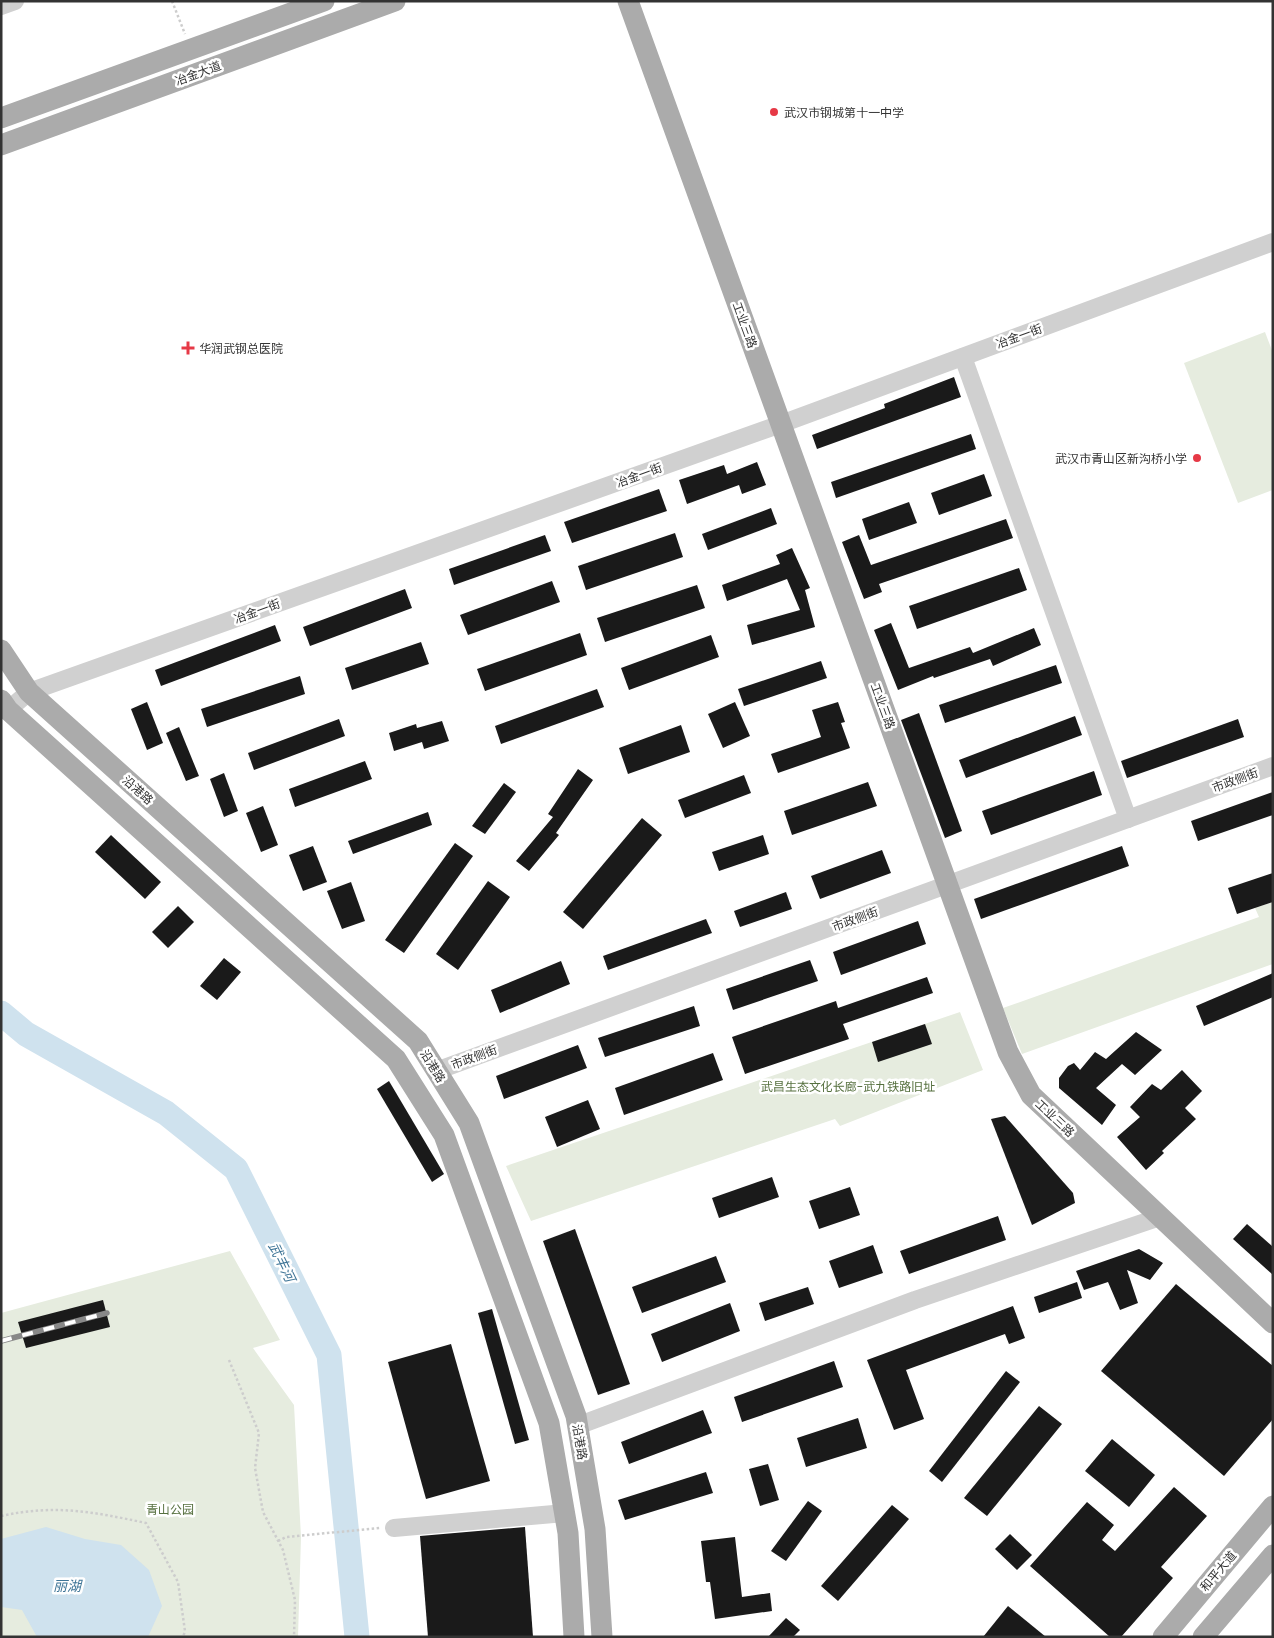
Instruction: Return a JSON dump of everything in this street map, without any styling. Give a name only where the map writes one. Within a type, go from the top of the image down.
[{"type":"main road","name":"冶金大道","points":[[1,118],[324,1]]},
{"type":"main road","name":"冶金大道","points":[[1,145],[395,1]]},
{"type":"main road","name":"工业三路","points":[[628,1],[1008,1052],[1032,1096],[1273,1323]]},
{"type":"main road","name":"沿港路","points":[[1,650],[29,692],[418,1041],[469,1123],[522,1266],[577,1426],[595,1530],[602,1637]]},
{"type":"main road","points":[[5,705],[396,1059],[444,1135],[549,1424],[568,1533],[574,1637]]},
{"type":"main road","points":[[290,964],[309,944]]},
{"type":"main road","name":"和平大道","points":[[1163,1637],[1273,1506]]},
{"type":"main road","points":[[1203,1637],[1273,1556]]},
{"type":"street","points":[[1,6],[15,1]]},
{"type":"street","name":"冶金一街","points":[[5,705],[29,692],[781,424],[1272,244]]},
{"type":"street","points":[[962,357],[1128,819]]},
{"type":"street","name":"市政侧街","points":[[436,1071],[1273,766]]},
{"type":"street","points":[[577,1426],[915,1300],[1160,1217]]},
{"type":"street","points":[[389,1528],[565,1513]]},
{"type":"path","points":[[172,1],[191,49]]},
{"type":"path","points":[[229,1360],[259,1434],[255,1468],[263,1512],[283,1550],[295,1600],[294,1637]]},
{"type":"path","points":[[1,1516],[27,1511],[87,1511],[146,1523],[178,1582],[185,1631],[183,1637]]},
{"type":"path","points":[[278,1540],[286,1537],[389,1528]]},
{"type":"green space","points":[[1265,332],[1273,353],[1273,490],[1238,503],[1184,363]]},
{"type":"green space","points":[[1273,902],[1273,964],[1022,1054],[1003,1008],[1259,917],[1255,908]]},
{"type":"green space","name":"武昌生态文化长廊-武九铁路旧址","points":[[960,1012],[983,1070],[840,1126],[835,1119],[531,1221],[506,1166]]},
{"type":"green space","name":"青山公园","points":[[230,1251],[280,1340],[253,1348],[294,1405],[301,1537],[298,1637],[1,1637],[1,1313]]},
{"type":"water","name":"丽湖","points":[[46,1527],[85,1539],[121,1545],[149,1570],[162,1606],[148,1637],[37,1637],[22,1610],[1,1607],[1,1539]]},
{"type":"building","points":[[954,377],[961,397],[817,449],[812,435],[885,408],[884,404]]},
{"type":"building","points":[[971,434],[976,449],[836,498],[831,482]]},
{"type":"building","points":[[757,462],[766,485],[742,494],[739,485],[687,504],[679,480],[724,465],[727,474]]},
{"type":"building","points":[[984,474],[992,496],[939,515],[931,493]]},
{"type":"building","points":[[659,489],[667,511],[572,543],[564,522]]},
{"type":"building","points":[[909,502],[917,523],[869,540],[862,519]]},
{"type":"building","points":[[771,508],[777,524],[708,550],[702,534]]},
{"type":"building","points":[[1006,519],[1013,538],[879,584],[882,592],[864,599],[842,542],[859,535],[871,565]]},
{"type":"building","points":[[675,533],[683,557],[586,590],[578,566]]},
{"type":"building","points":[[545,535],[551,551],[454,585],[449,569]]},
{"type":"building","points":[[792,548],[810,588],[805,590],[815,627],[752,645],[747,625],[800,610],[787,579],[727,601],[722,585],[780,564],[776,555]]},
{"type":"building","points":[[1019,568],[1027,590],[917,629],[909,606]]},
{"type":"building","points":[[552,581],[560,602],[468,635],[460,615]]},
{"type":"building","points":[[697,585],[705,608],[605,642],[597,618]]},
{"type":"building","points":[[405,589],[412,608],[310,646],[303,627]]},
{"type":"building","points":[[891,623],[909,668],[970,647],[973,653],[1034,628],[1041,645],[993,666],[990,659],[934,678],[933,676],[898,690],[874,630]]},
{"type":"building","points":[[275,625],[281,641],[161,686],[155,670]]},
{"type":"building","points":[[580,633],[587,655],[485,691],[477,669]]},
{"type":"building","points":[[711,635],[719,657],[629,690],[621,668]]},
{"type":"building","points":[[421,642],[429,664],[352,690],[345,668]]},
{"type":"building","points":[[821,661],[827,678],[744,706],[738,689]]},
{"type":"building","points":[[1056,665],[1062,683],[945,723],[939,705]]},
{"type":"building","points":[[300,676],[305,694],[207,727],[201,709]]},
{"type":"building","points":[[597,689],[604,707],[501,744],[495,726]]},
{"type":"building","points":[[147,702],[163,743],[147,750],[131,709]]},
{"type":"building","points":[[735,702],[750,736],[723,748],[708,714]]},
{"type":"building","points":[[838,702],[845,722],[841,723],[850,748],[778,773],[771,754],[821,737],[812,710]]},
{"type":"building","points":[[919,713],[962,831],[945,838],[901,720]]},
{"type":"building","points":[[1075,716],[1082,735],[966,778],[959,760]]},
{"type":"building","points":[[339,719],[345,736],[254,770],[248,753]]},
{"type":"building","points":[[1238,719],[1244,737],[1127,778],[1121,761]]},
{"type":"building","points":[[442,721],[449,741],[424,749],[422,742],[394,751],[389,733],[416,724],[417,728]]},
{"type":"building","points":[[681,725],[690,752],[628,774],[619,748]]},
{"type":"building","points":[[179,727],[199,776],[186,781],[166,733]]},
{"type":"building","points":[[365,761],[372,779],[295,807],[289,789]]},
{"type":"building","points":[[578,769],[593,780],[556,833],[559,835],[529,871],[516,861],[553,817],[548,814]]},
{"type":"building","points":[[1094,771],[1102,795],[991,835],[982,811]]},
{"type":"building","points":[[224,773],[238,811],[224,817],[210,779]]},
{"type":"building","points":[[744,775],[751,793],[685,818],[678,800]]},
{"type":"building","points":[[868,782],[877,806],[792,835],[784,811]]},
{"type":"building","points":[[504,783],[516,792],[485,834],[472,826]]},
{"type":"building","points":[[1273,792],[1273,815],[1198,841],[1191,821]]},
{"type":"building","points":[[263,806],[278,845],[261,852],[246,813]]},
{"type":"building","points":[[428,812],[432,825],[353,854],[348,841]]},
{"type":"building","points":[[642,818],[662,835],[583,929],[563,912]]},
{"type":"building","points":[[111,835],[161,882],[145,899],[95,852]]},
{"type":"building","points":[[763,835],[769,854],[719,871],[712,852]]},
{"type":"building","points":[[455,843],[473,856],[404,953],[385,940]]},
{"type":"building","points":[[313,846],[327,882],[303,891],[289,855]]},
{"type":"building","points":[[1122,846],[1129,866],[981,919],[974,899]]},
{"type":"building","points":[[882,850],[891,873],[820,899],[811,876]]},
{"type":"building","points":[[1273,873],[1273,902],[1237,914],[1228,888]]},
{"type":"building","points":[[488,881],[510,897],[458,970],[436,954]]},
{"type":"building","points":[[351,882],[365,921],[342,929],[327,891]]},
{"type":"building","points":[[786,892],[792,909],[740,927],[734,911]]},
{"type":"building","points":[[178,906],[194,922],[168,948],[152,932]]},
{"type":"building","points":[[706,919],[712,933],[608,970],[603,956]]},
{"type":"building","points":[[918,921],[926,944],[841,975],[833,952]]},
{"type":"building","points":[[224,958],[241,972],[217,1000],[200,986]]},
{"type":"building","points":[[810,960],[818,981],[733,1010],[726,989]]},
{"type":"building","points":[[561,961],[570,984],[500,1013],[491,990]]},
{"type":"building","points":[[1273,973],[1273,997],[1204,1026],[1196,1006]]},
{"type":"building","points":[[927,977],[933,993],[843,1024],[849,1039],[745,1074],[732,1037],[836,1001],[838,1008]]},
{"type":"building","points":[[694,1006],[700,1026],[605,1057],[598,1038]]},
{"type":"building","points":[[925,1024],[932,1044],[878,1062],[872,1042]]},
{"type":"building","points":[[1136,1032],[1162,1050],[1135,1075],[1122,1064],[1096,1088],[1116,1105],[1102,1125],[1059,1088],[1059,1078],[1068,1066],[1074,1063],[1080,1070],[1095,1052],[1106,1059]]},
{"type":"building","points":[[578,1045],[587,1068],[504,1099],[496,1076]]},
{"type":"building","points":[[713,1053],[723,1080],[624,1115],[615,1088]]},
{"type":"building","points":[[1182,1070],[1202,1091],[1185,1108],[1196,1119],[1162,1151],[1164,1153],[1146,1170],[1117,1137],[1140,1117],[1130,1107],[1152,1084],[1161,1090]]},
{"type":"building","points":[[389,1081],[444,1174],[432,1182],[377,1089]]},
{"type":"building","points":[[588,1100],[600,1129],[557,1147],[545,1117]]},
{"type":"building","points":[[1005,1116],[1073,1193],[1075,1203],[1032,1225],[991,1119]]},
{"type":"building","points":[[772,1177],[779,1197],[719,1218],[712,1198]]},
{"type":"building","points":[[850,1187],[860,1215],[819,1229],[809,1201]]},
{"type":"building","points":[[998,1216],[1006,1240],[909,1274],[900,1251]]},
{"type":"building","points":[[1247,1224],[1273,1247],[1273,1275],[1233,1239]]},
{"type":"building","points":[[575,1229],[630,1384],[598,1395],[543,1241]]},
{"type":"building","points":[[873,1245],[883,1273],[839,1288],[829,1261]]},
{"type":"building","points":[[1139,1249],[1163,1263],[1150,1280],[1127,1270],[1138,1303],[1120,1310],[1108,1282],[1084,1290],[1076,1271]]},
{"type":"building","points":[[716,1256],[726,1282],[642,1313],[632,1287]]},
{"type":"building","points":[[1077,1282],[1082,1298],[1039,1313],[1034,1297]]},
{"type":"building","points":[[1176,1284],[1273,1366],[1273,1419],[1224,1476],[1101,1371]]},
{"type":"building","points":[[808,1287],[814,1304],[765,1321],[759,1303]]},
{"type":"building","points":[[103,1300],[110,1327],[26,1348],[18,1322]]},
{"type":"building","points":[[730,1303],[740,1331],[662,1362],[651,1334]]},
{"type":"building","points":[[1013,1306],[1025,1338],[1009,1344],[1005,1334],[906,1370],[924,1419],[894,1430],[867,1360]]},
{"type":"building","points":[[492,1309],[529,1440],[515,1444],[478,1313]]},
{"type":"building","points":[[451,1344],[490,1481],[426,1499],[388,1362]]},
{"type":"building","points":[[834,1361],[843,1387],[742,1422],[734,1397]]},
{"type":"building","points":[[1006,1371],[1020,1382],[942,1482],[929,1471]]},
{"type":"building","points":[[1039,1406],[1062,1424],[987,1516],[964,1498]]},
{"type":"building","points":[[703,1410],[712,1433],[629,1464],[621,1442]]},
{"type":"building","points":[[858,1418],[867,1448],[806,1467],[797,1438]]},
{"type":"building","points":[[1112,1439],[1155,1475],[1129,1507],[1085,1471]]},
{"type":"building","points":[[768,1464],[779,1500],[760,1506],[749,1469]]},
{"type":"building","points":[[706,1472],[713,1493],[625,1520],[618,1500]]},
{"type":"building","points":[[1174,1487],[1207,1516],[1161,1567],[1173,1578],[1121,1637],[1110,1637],[1030,1566],[1087,1502],[1114,1525],[1102,1540],[1115,1551]]},
{"type":"building","points":[[808,1501],[822,1511],[786,1561],[771,1551]]},
{"type":"building","points":[[892,1505],[909,1519],[838,1601],[821,1586]]},
{"type":"building","points":[[525,1527],[533,1637],[428,1637],[420,1536]]},
{"type":"building","points":[[1010,1534],[1032,1555],[1017,1570],[995,1549]]},
{"type":"building","points":[[735,1537],[742,1597],[770,1593],[772,1611],[715,1619],[710,1582],[706,1582],[701,1541]]},
{"type":"building","points":[[1008,1606],[1046,1637],[983,1637]]},
{"type":"building","points":[[786,1618],[800,1630],[793,1637],[768,1637]]},
{"type":"waterway","name":"武丰河","points":[[1,1013],[26,1034],[166,1113],[236,1169],[329,1355],[357,1637]]},
{"type":"railway","points":[[1,1341],[107,1313]]},
{"type":"place","name":"武汉市钢城第十一中学","points":[[774,112]]},
{"type":"place","name":"华润武钢总医院","points":[[188,348]]},
{"type":"place","name":"武汉市青山区新沟桥小学","points":[[1197,458]]}]
